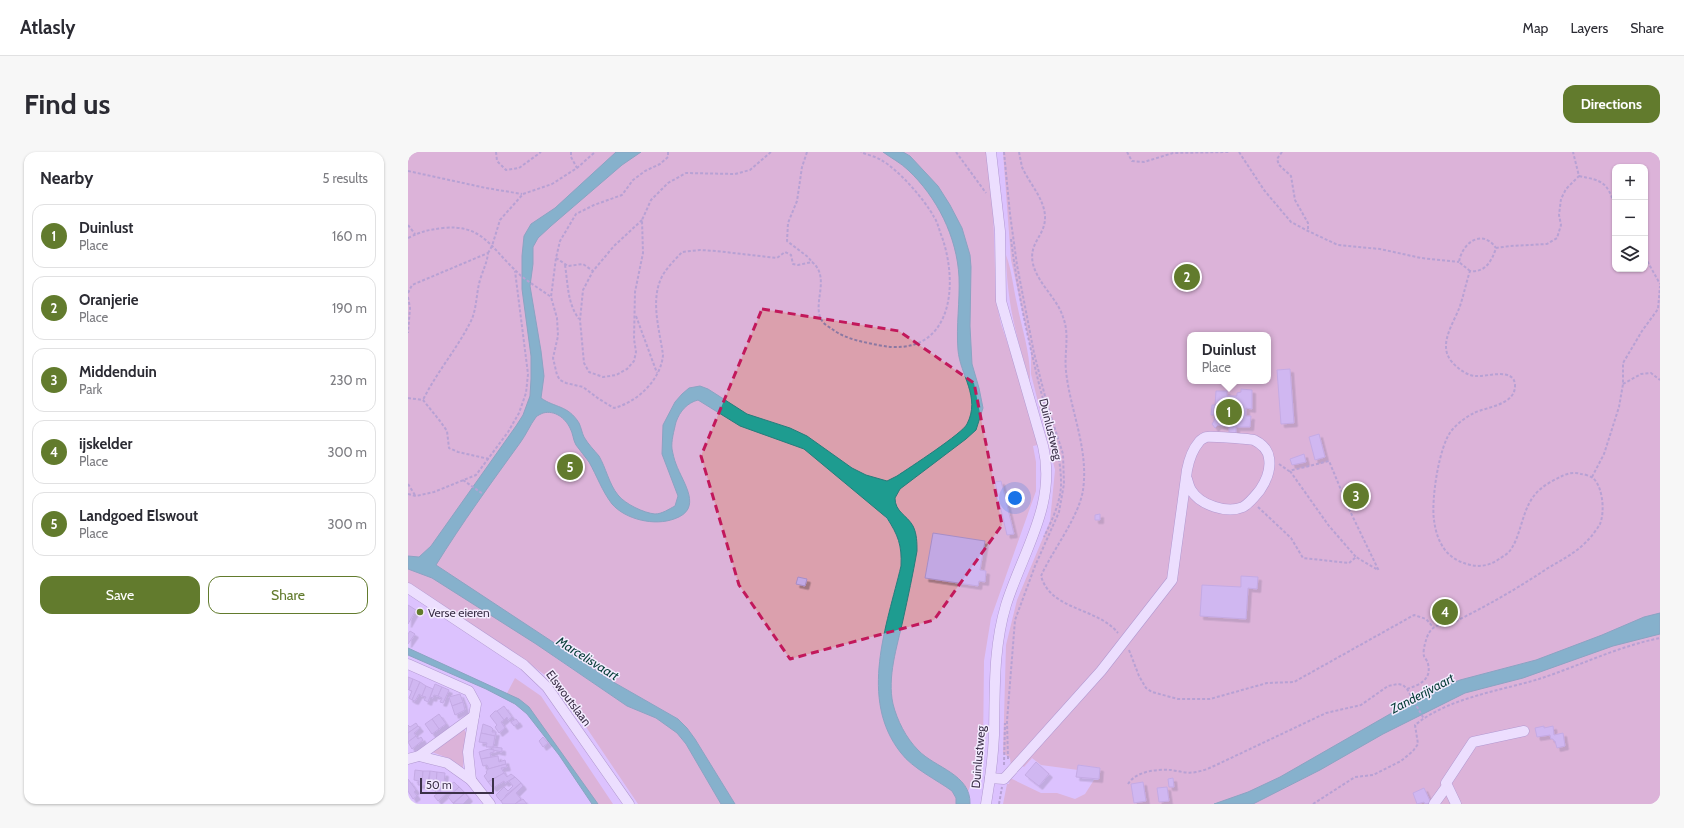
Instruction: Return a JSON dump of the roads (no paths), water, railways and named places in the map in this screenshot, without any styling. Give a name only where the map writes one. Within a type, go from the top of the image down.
[{"type":"street","name":"Duinlustweg","points":[[986,804],[994,735],[994,673],[1000,629],[1013,584],[1043,506],[1047,477],[1047,461],[1001,301],[1000,231],[990,152]]},
{"type":"street","points":[[990,778],[1006,777],[1078,698],[1172,580],[1186,479],[1189,460],[1199,441],[1207,437],[1253,439],[1261,444],[1269,457],[1269,466],[1266,479],[1251,501],[1240,508],[1218,508],[1200,499],[1191,491],[1186,479]]},
{"type":"street","name":"Elswoutslaan","points":[[408,588],[524,665],[539,679],[547,687],[628,804]]},
{"type":"street","points":[[408,664],[469,691],[476,704],[468,752],[471,780]]},
{"type":"street","points":[[408,759],[419,756],[474,716]]},
{"type":"street","points":[[1434,804],[1447,786],[1446,783],[1473,742],[1524,731]]},
{"type":"street","points":[[419,756],[447,764],[471,780],[490,804]]},
{"type":"street","points":[[1447,786],[1456,804]]},
{"type":"place","name":"Oranjerie","points":[[1187,277]]},
{"type":"place","name":"Duinlust","points":[[1229,412]]},
{"type":"place","name":"Landgoed Elswout","points":[[570,467]]},
{"type":"place","name":"Middenduin","points":[[1356,496]]},
{"type":"place","name":"Verse eieren","points":[[420,612]]},
{"type":"place","name":"ijskelder","points":[[1445,612]]},
{"type":"water label","name":"Marcelisvaart","points":[[588,658]]},
{"type":"water label","name":"Zanderijvaart","points":[[1422,693]]}]
